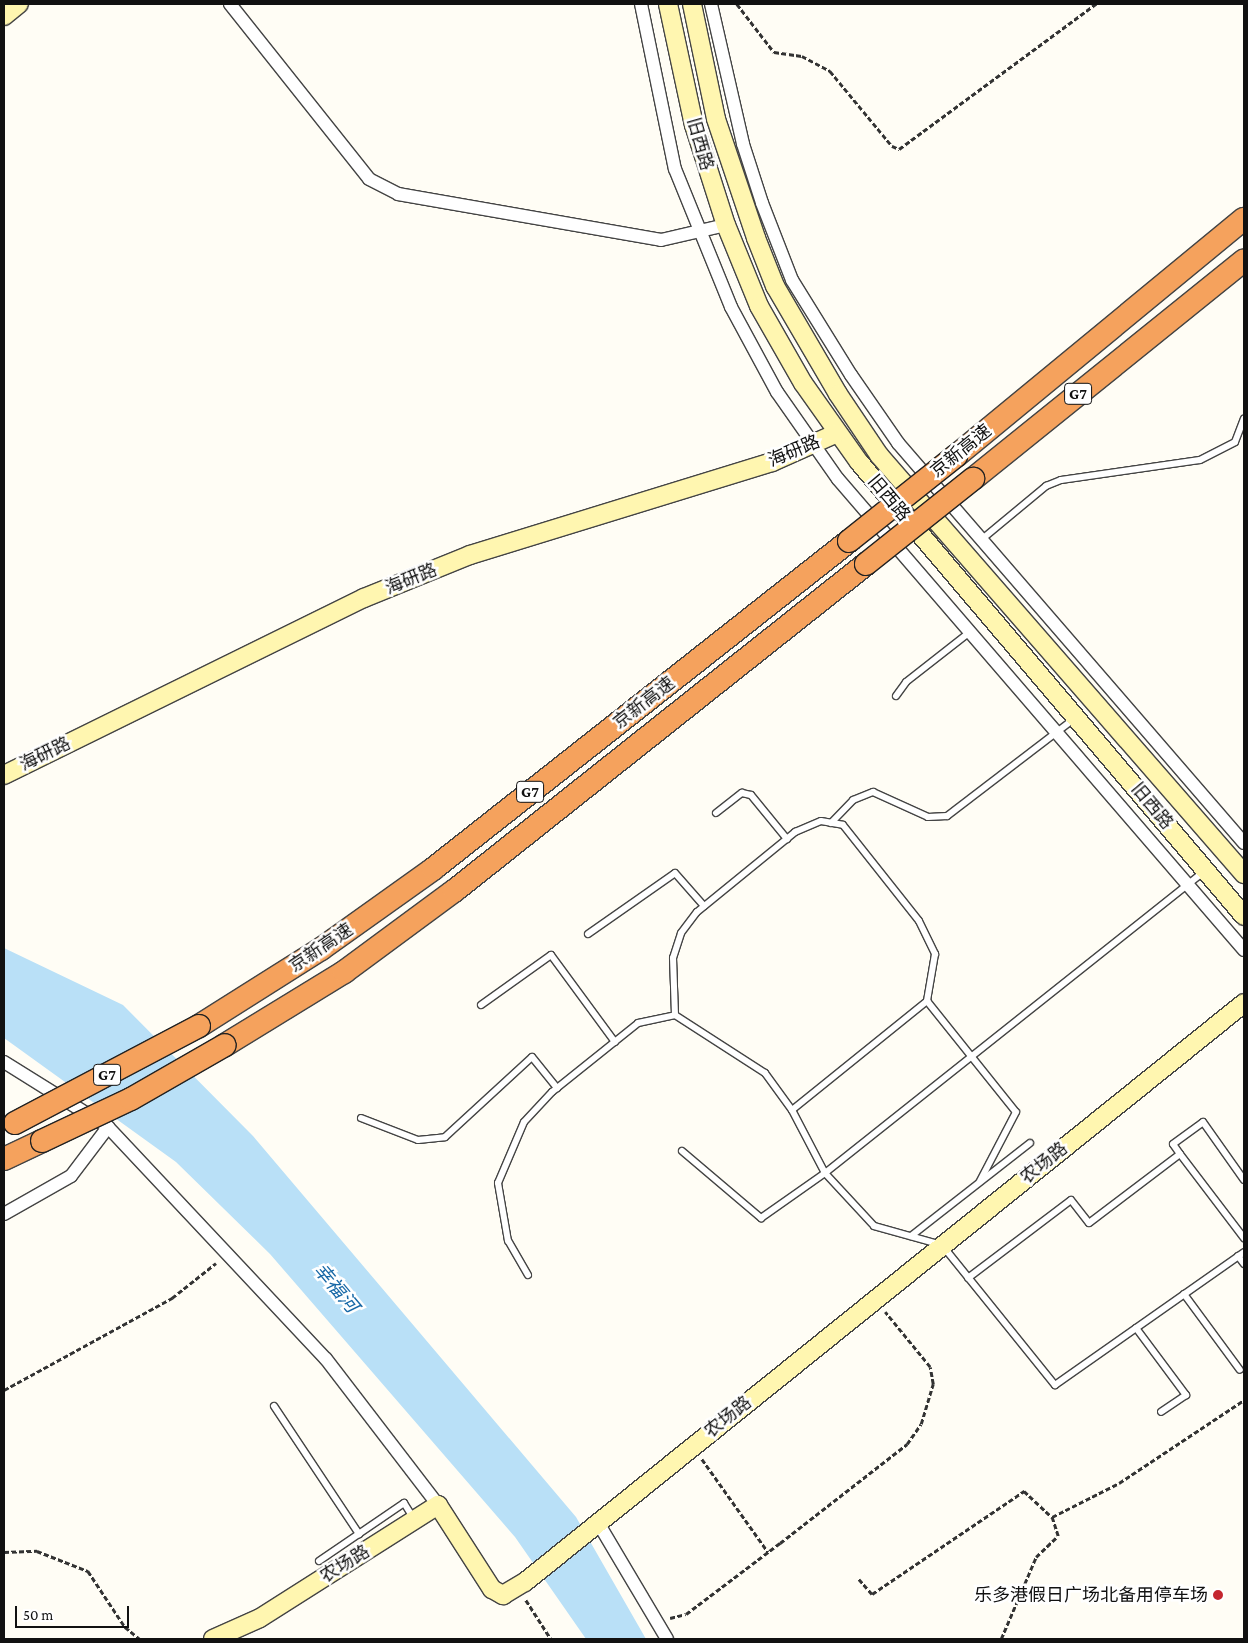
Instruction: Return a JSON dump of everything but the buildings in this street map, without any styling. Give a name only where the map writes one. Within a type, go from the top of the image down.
[{"type":"highway","name":"京新高速","points":[[9,1126],[199,1026],[322,949],[433,869],[956,456],[1244,219]]},
{"type":"highway","name":"京新高速","points":[[4,1159],[131,1099],[225,1045],[344,972],[454,891],[973,479],[1244,260]]},
{"type":"street","points":[[4,16],[19,4]]},
{"type":"street","points":[[230,4],[369,180],[398,194],[661,240],[698,228],[726,225]]},
{"type":"street","points":[[641,4],[675,169],[698,228],[754,353],[838,479],[1244,950]]},
{"type":"street","name":"旧西路","points":[[668,4],[694,125],[726,225],[759,306],[837,433],[1244,916]]},
{"type":"street","name":"旧西路","points":[[692,4],[716,119],[756,238],[775,286],[827,377],[879,455],[1244,874]]},
{"type":"street","points":[[711,4],[743,144],[792,280],[875,412],[982,540],[1244,843]]},
{"type":"street","name":"海研路","points":[[4,775],[364,598],[434,569],[772,462],[837,433]]},
{"type":"street","name":"农场路","points":[[213,1639],[260,1618],[438,1505],[492,1589],[503,1594],[521,1584],[1244,1003]]},
{"type":"street","points":[[4,1062],[108,1127],[326,1360],[438,1505]]},
{"type":"street","points":[[4,1214],[71,1176],[108,1127]]},
{"type":"street","points":[[595,1523],[667,1639]]},
{"type":"lane","points":[[982,540],[1046,486],[1061,480],[1200,460],[1233,444],[1244,419]]},
{"type":"lane","points":[[896,696],[906,682],[971,631]]},
{"type":"lane","points":[[832,823],[853,800],[873,792],[928,817],[947,816],[1076,718]]},
{"type":"lane","points":[[716,813],[742,793],[751,795],[787,839]]},
{"type":"lane","points":[[676,1015],[673,958],[681,933],[704,906],[787,839],[821,821],[843,825],[919,921],[934,954],[927,1001],[792,1110]]},
{"type":"lane","points":[[682,1151],[761,1218],[825,1173],[1205,870]]},
{"type":"lane","points":[[588,934],[675,873],[704,906]]},
{"type":"lane","points":[[481,1005],[551,955],[615,1042]]},
{"type":"lane","points":[[927,1001],[1016,1112],[980,1181]]},
{"type":"lane","points":[[528,1275],[508,1241],[498,1183],[524,1122],[558,1088],[638,1023],[676,1015],[765,1073],[792,1110],[825,1173],[874,1226],[942,1245],[1055,1385],[1241,1254],[1244,1264]]},
{"type":"lane","points":[[360,1118],[418,1140],[445,1137],[532,1057],[558,1088]]},
{"type":"lane","points":[[1244,1180],[1203,1122],[1173,1144],[1244,1238]]},
{"type":"lane","points":[[911,1236],[1030,1142]]},
{"type":"lane","points":[[968,1278],[1070,1200],[1089,1223],[1180,1154]]},
{"type":"lane","points":[[1184,1294],[1240,1370]]},
{"type":"lane","points":[[1136,1328],[1186,1395],[1161,1412]]},
{"type":"lane","points":[[274,1406],[359,1534]]},
{"type":"lane","points":[[319,1561],[404,1503],[415,1520]]},
{"type":"path","points":[[737,4],[774,52],[802,56],[830,71],[892,146],[899,149],[1096,4]]},
{"type":"path","points":[[4,1390],[172,1298],[226,1255]]},
{"type":"path","points":[[656,1622],[686,1614],[907,1444],[921,1424],[932,1384],[930,1367],[875,1299]]},
{"type":"path","points":[[1052,1517],[1119,1483],[1244,1400]]},
{"type":"path","points":[[692,1445],[768,1552]]},
{"type":"path","points":[[859,1580],[872,1594],[1024,1491],[1052,1517],[1058,1536],[1036,1557],[1001,1639]]},
{"type":"path","points":[[4,1552],[37,1551],[88,1571],[125,1627],[140,1639]]},
{"type":"path","points":[[521,1584],[551,1639]]},
{"type":"water","name":"幸福河","points":[[4,948],[123,1005],[253,1136],[576,1517],[646,1639],[586,1639],[515,1537],[270,1254],[176,1162],[4,1038]]},
{"type":"place","name":"乐多港假日广场北备用停车场","points":[[1218,1595]]}]
